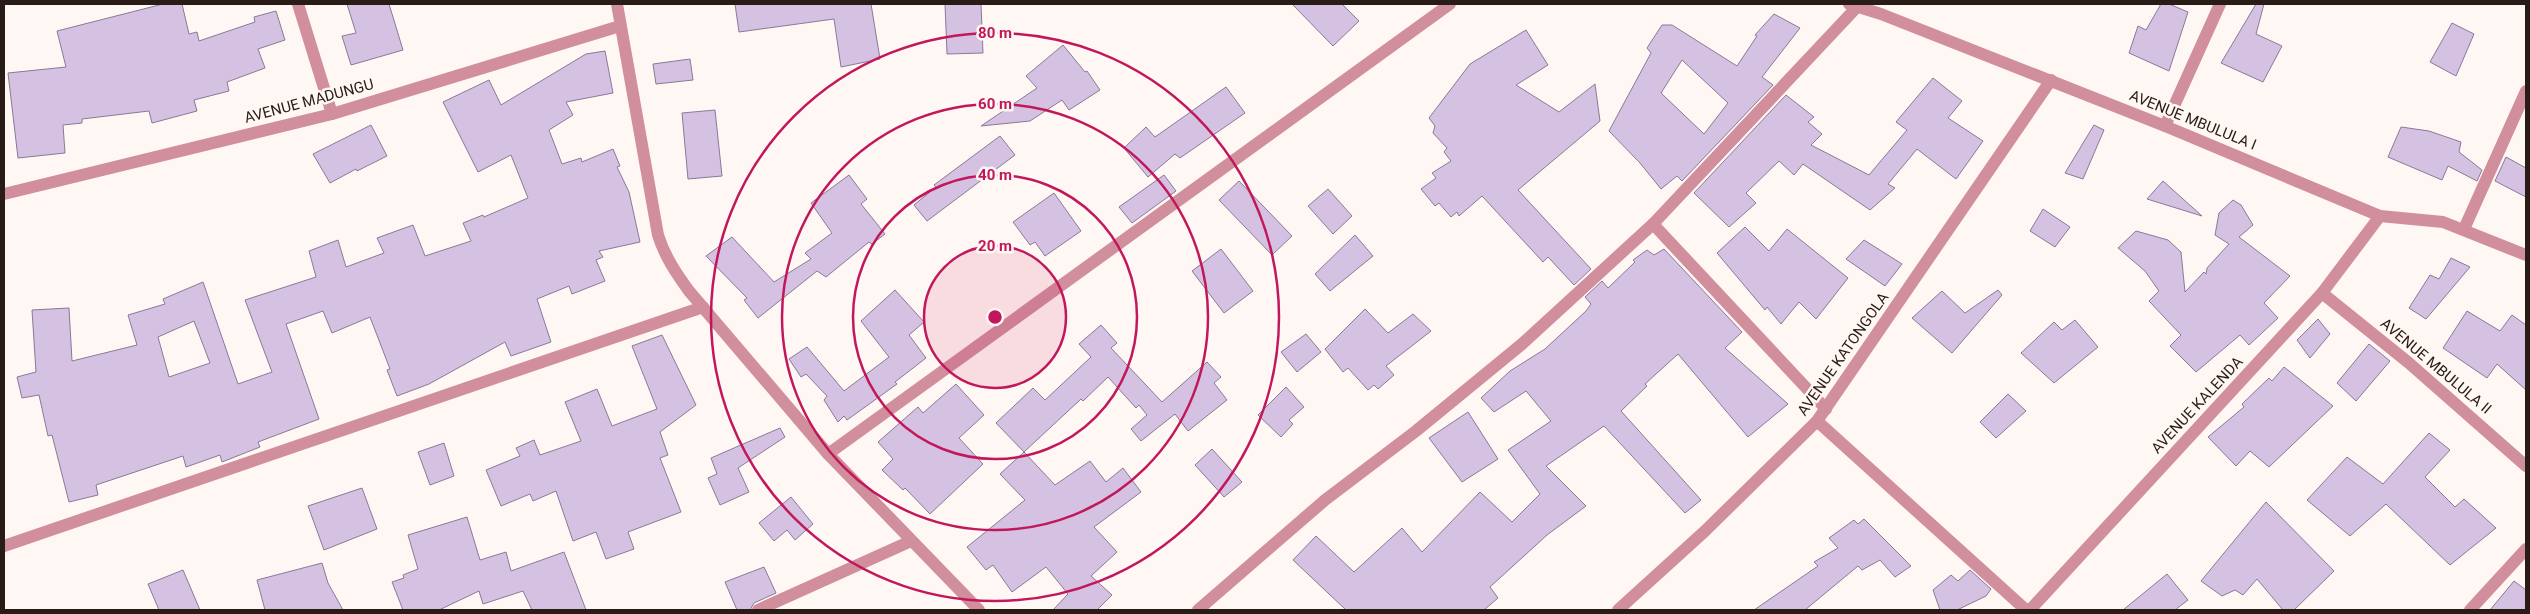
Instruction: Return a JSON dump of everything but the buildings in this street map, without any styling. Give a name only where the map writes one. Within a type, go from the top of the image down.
[{"type":"street","points":[[298,4],[332,114]]},
{"type":"street","points":[[617,4],[661,244],[672,267],[702,307],[828,454],[979,610]]},
{"type":"street","points":[[828,454],[1450,4]]},
{"type":"street","points":[[2165,126],[2220,4]]},
{"type":"street","points":[[1198,610],[1325,500],[1416,431],[1522,344],[1653,224],[1853,5]]},
{"type":"street","name":"AVENUE MBULULA I","points":[[1853,5],[1883,9],[2380,216],[2443,222],[2526,255]]},
{"type":"street","name":"AVENUE MADUNGU","points":[[4,194],[332,114],[620,26]]},
{"type":"street","name":"AVENUE KATONGOLA","points":[[1618,610],[1705,531],[1817,421],[2051,80]]},
{"type":"street","points":[[2464,229],[2526,91]]},
{"type":"street","name":"AVENUE KALENDA","points":[[2028,610],[2322,293],[2380,216]]},
{"type":"street","points":[[1653,224],[1826,409]]},
{"type":"street","name":"AVENUE MBULULA II","points":[[2322,293],[2409,363],[2526,466]]},
{"type":"street","points":[[4,546],[702,307]]},
{"type":"street","points":[[1817,421],[2028,610]]},
{"type":"street","points":[[758,610],[911,541]]},
{"type":"street","points":[[2470,610],[2526,549]]}]
